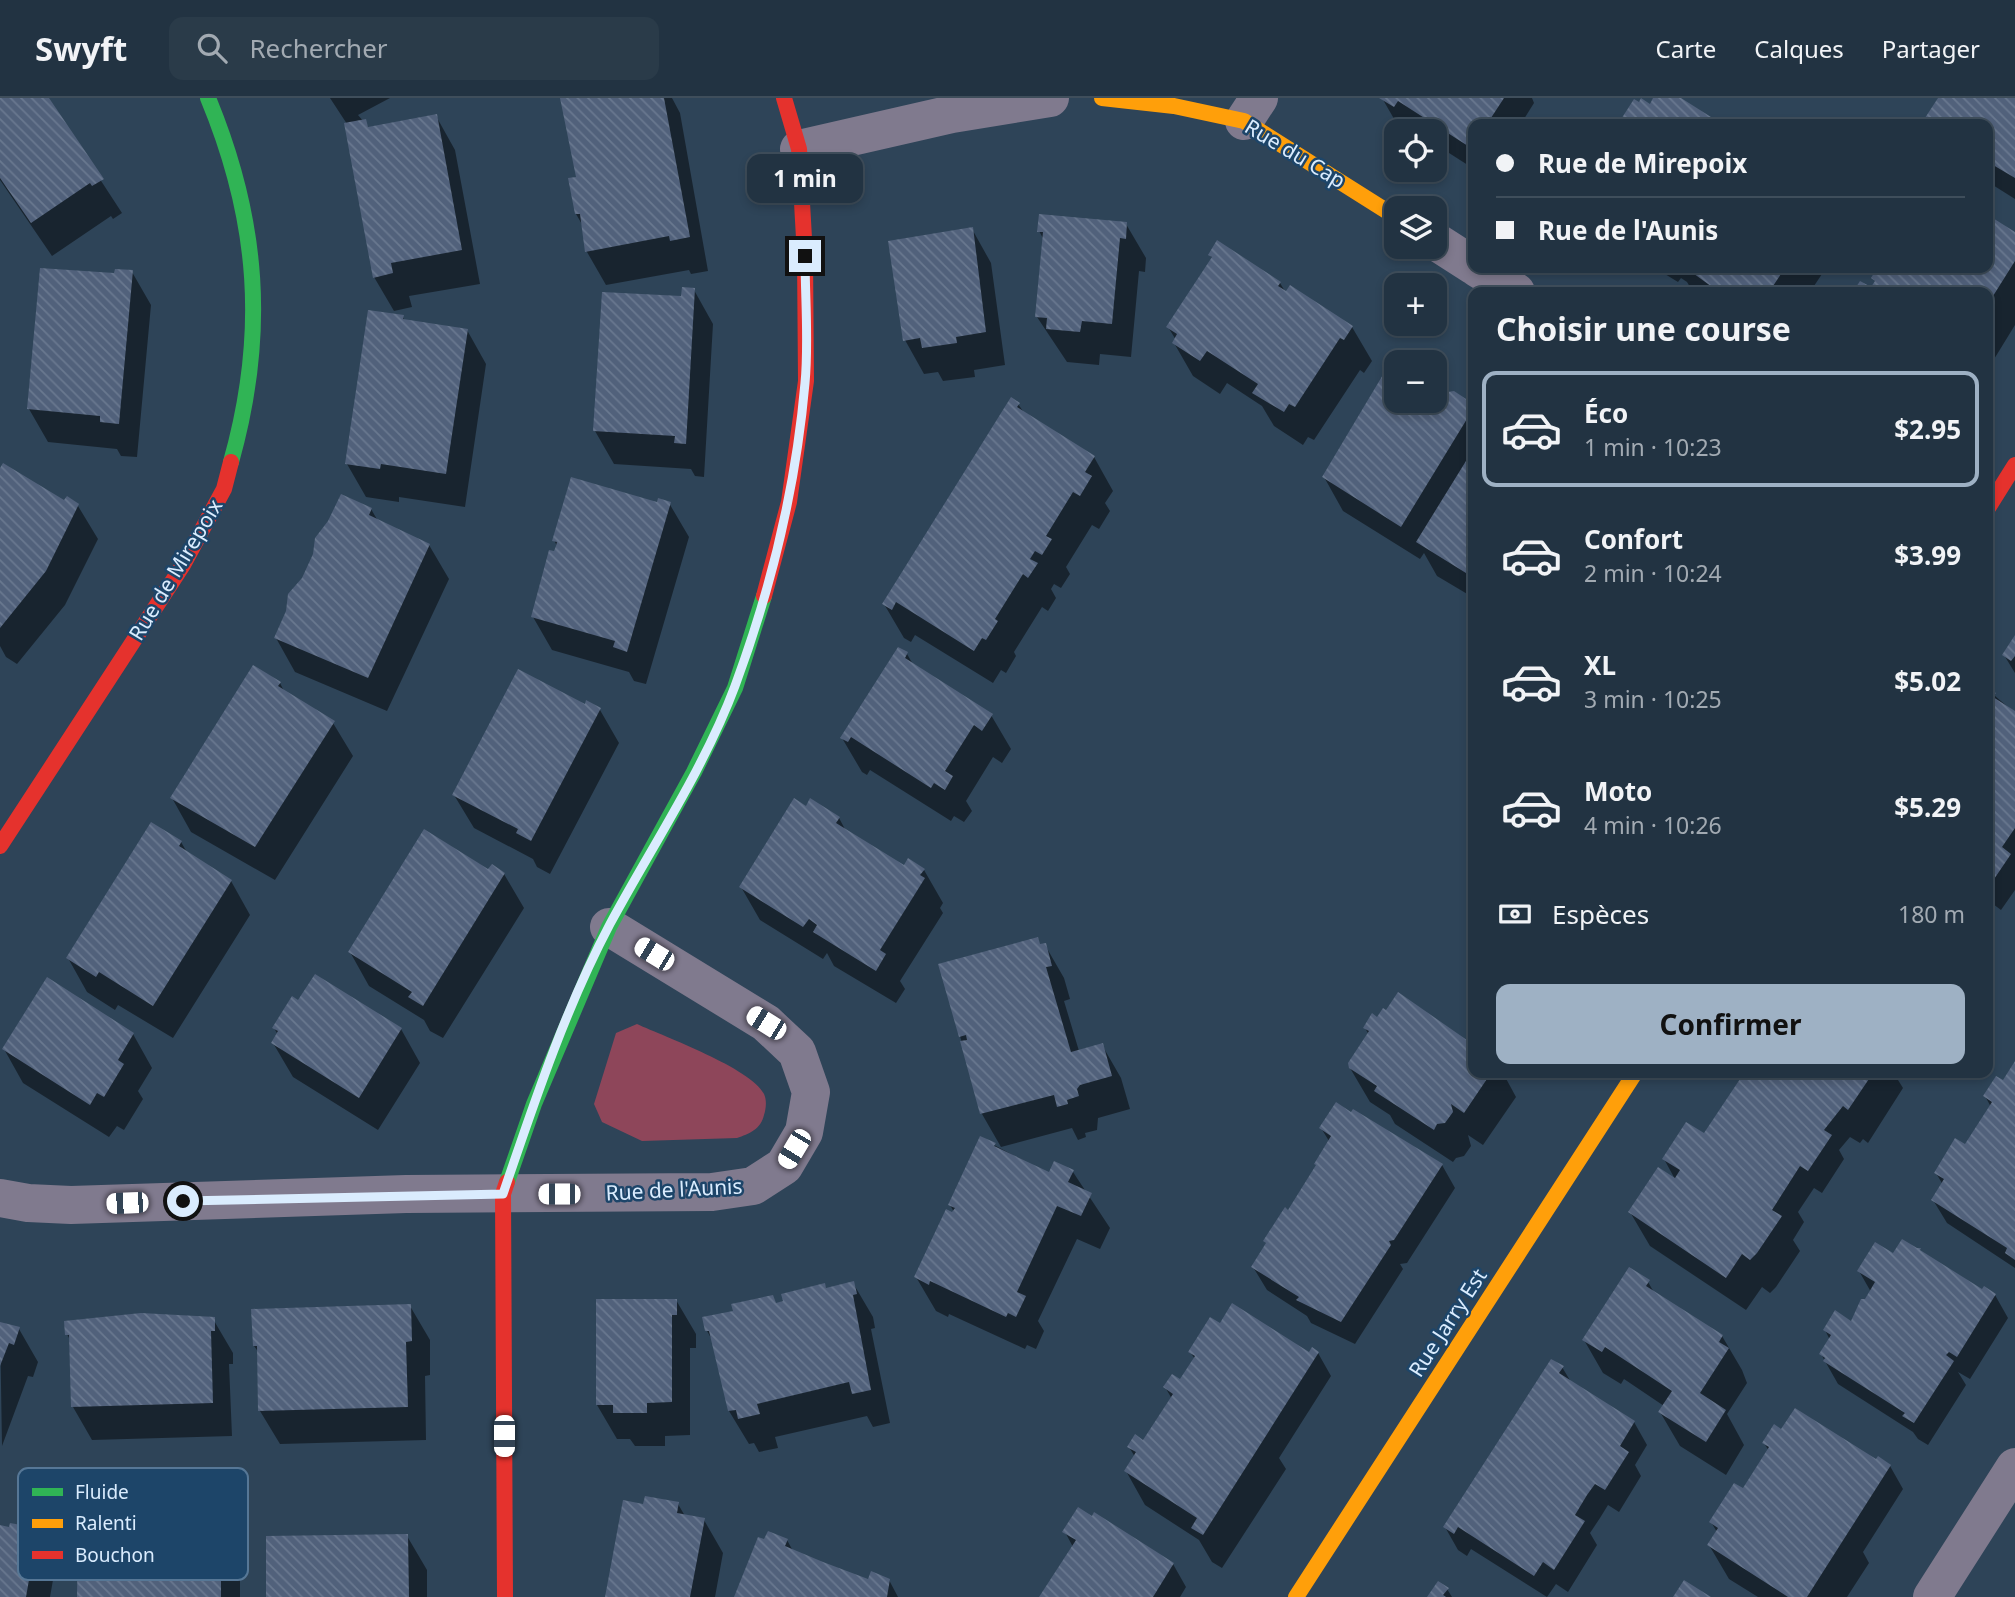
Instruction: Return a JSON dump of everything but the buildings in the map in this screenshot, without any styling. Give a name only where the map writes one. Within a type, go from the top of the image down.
[{"type":"street","name":"Rue de Mirepoix","points":[[0,846],[183,565],[224,489],[246,409],[254,314],[247,220],[227,144],[208,98]]},
{"type":"street","points":[[505,1597],[503,1194],[534,1104],[609,927],[694,772],[735,688],[760,611],[789,502],[806,381],[805,256],[799,149],[784,98]]},
{"type":"street","points":[[799,149],[952,114],[1050,98]]},
{"type":"street","name":"Rue du Cap","points":[[1102,98],[1174,106],[1252,110],[1384,208]]},
{"type":"street","points":[[1447,250],[1468,263]]},
{"type":"street","points":[[1485,273],[1508,287]]},
{"type":"street","points":[[1993,500],[2015,465]]},
{"type":"street","name":"Rue de l'Aunis","points":[[503,1194],[712,1192],[753,1186],[784,1166],[804,1132],[811,1092],[797,1052],[766,1023],[609,927]]},
{"type":"street","name":"Rue Jarry Est","points":[[1296,1597],[1632,1078]]},
{"type":"street","points":[[0,1198],[71,1205],[503,1194]]},
{"type":"street","points":[[1932,1597],[2015,1467]]},
{"type":"shaded area","points":[[637,1024],[725,1064],[756,1084],[764,1094],[766,1102],[760,1124],[750,1133],[737,1138],[642,1141],[602,1122],[594,1104],[616,1033]]},
{"type":"traffic: fast","points":[[208,98],[238,189],[252,278],[250,368],[231,462]]},
{"type":"traffic: fast","points":[[507,1182],[534,1104],[609,927],[694,772],[735,688],[764,596]]},
{"type":"traffic: slow","points":[[1102,98],[1174,106],[1244,121],[1384,209]]},
{"type":"traffic: slow","points":[[1296,1597],[1632,1078]]},
{"type":"traffic: jam","points":[[764,596],[789,502],[806,381],[805,256],[799,149],[784,98]]},
{"type":"traffic: jam","points":[[0,846],[183,565],[224,489],[231,462]]},
{"type":"traffic: jam","points":[[1993,500],[2015,465]]},
{"type":"traffic: jam","points":[[505,1597],[503,1194],[507,1182]]},
{"type":"route","points":[[183,1201],[406,1194],[503,1194],[534,1104],[599,948],[694,772],[735,688],[760,611],[789,502],[806,381],[805,256]]}]
